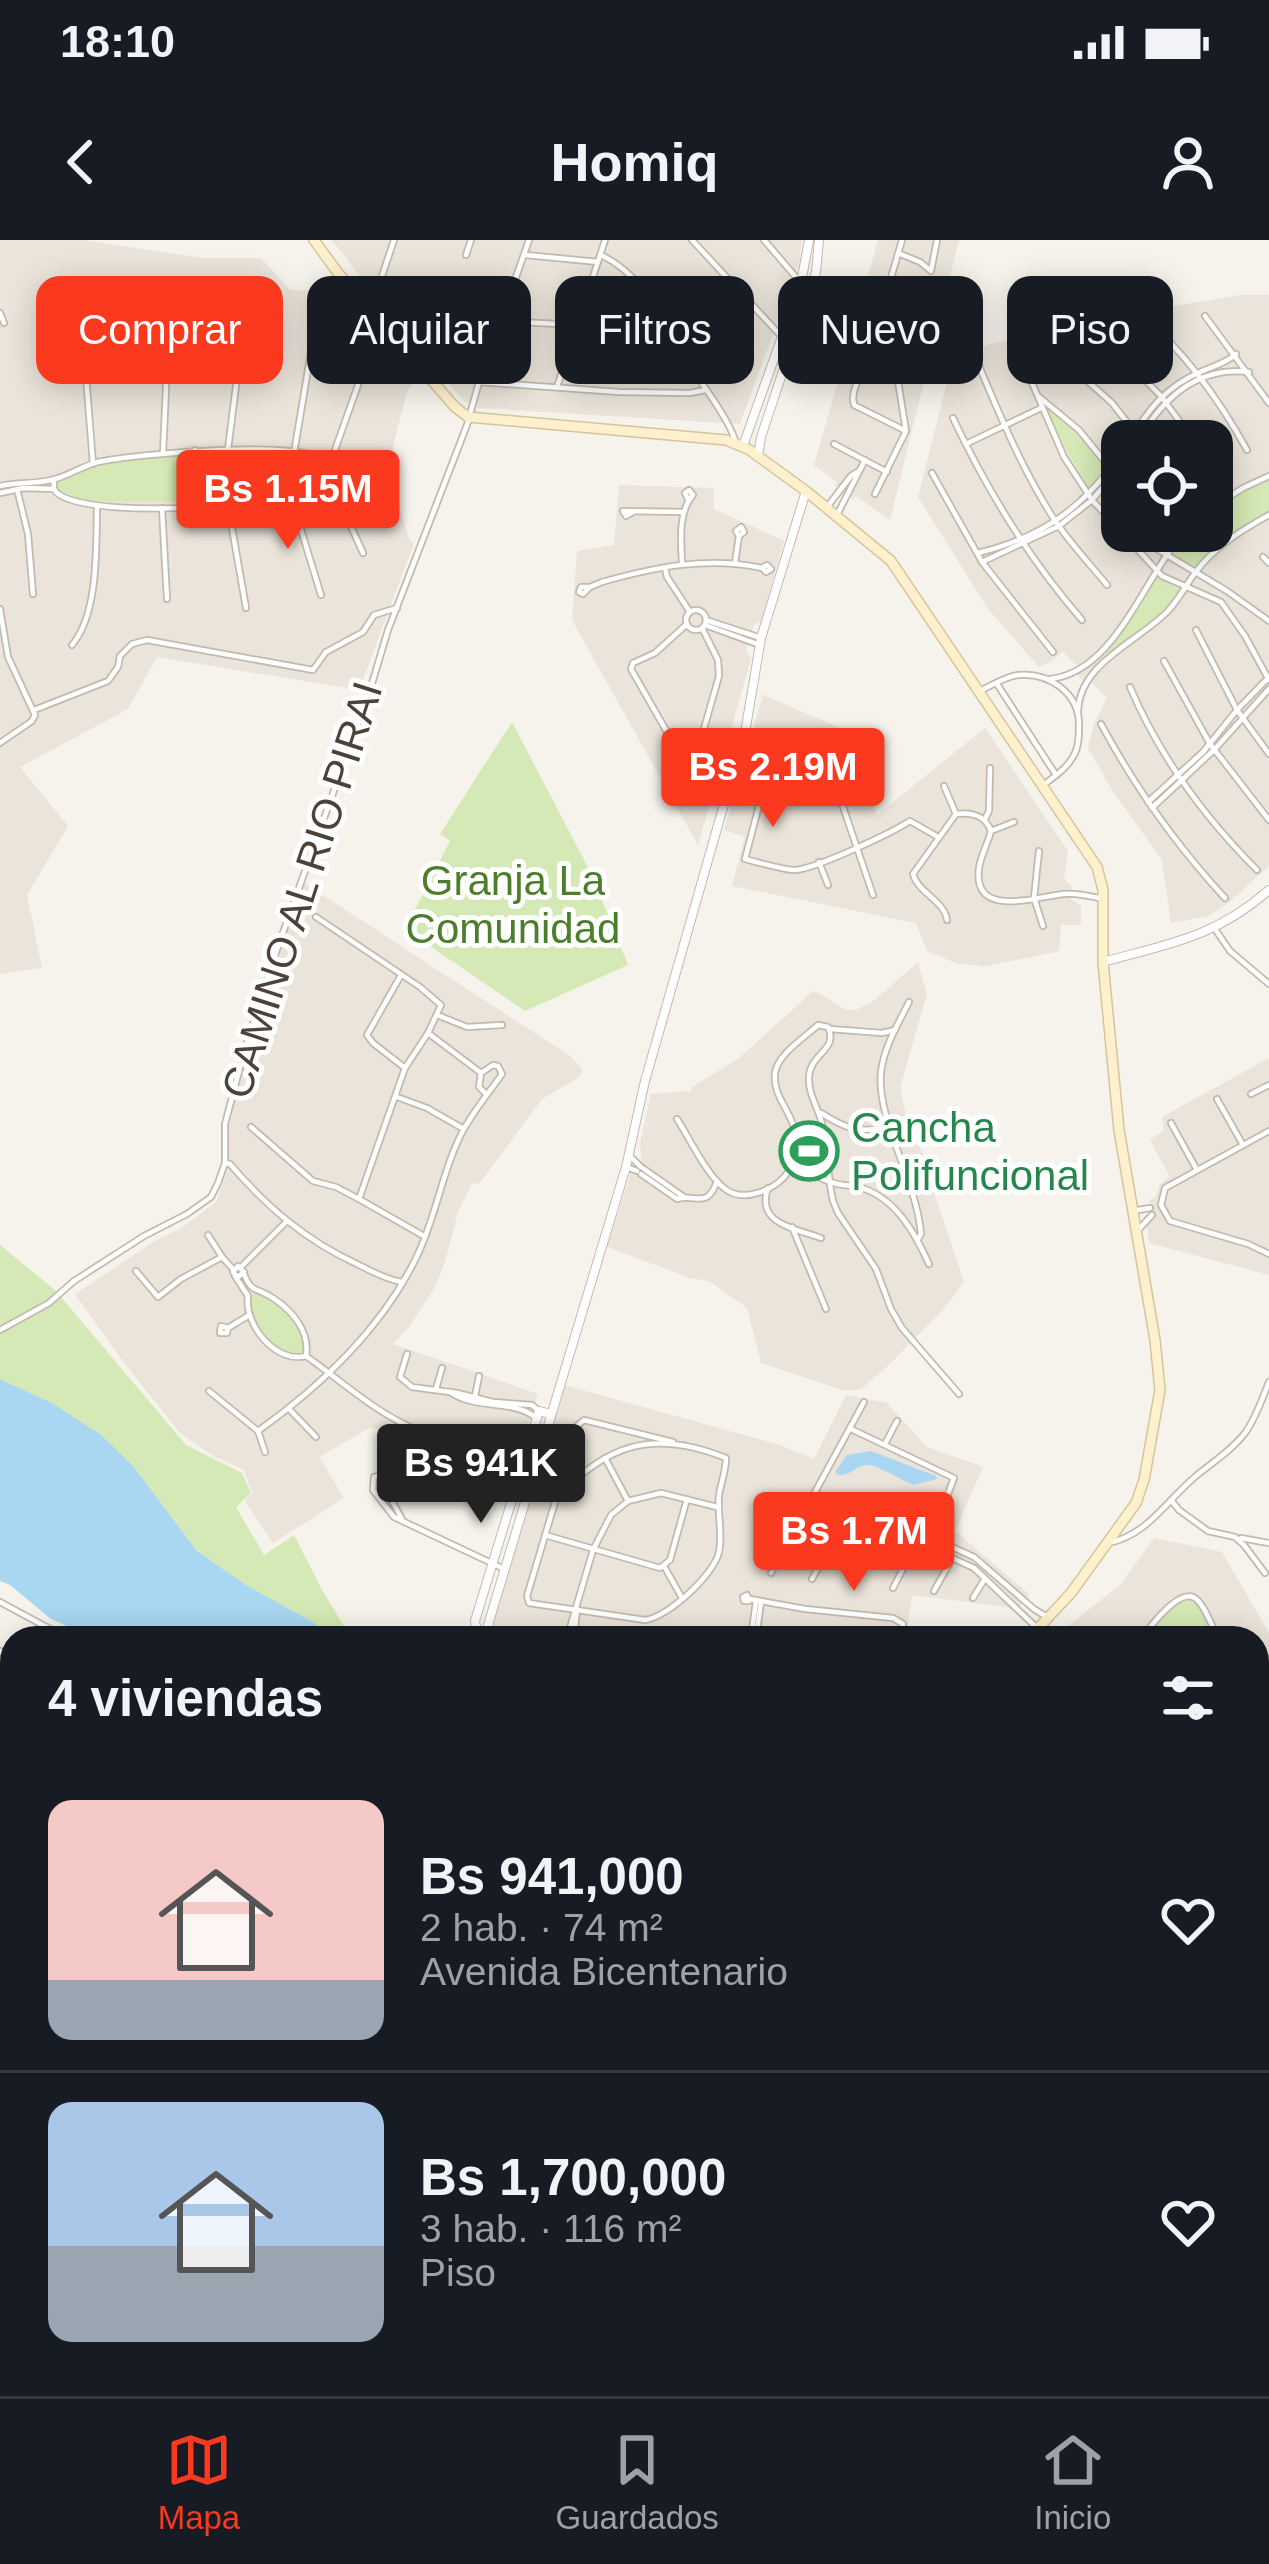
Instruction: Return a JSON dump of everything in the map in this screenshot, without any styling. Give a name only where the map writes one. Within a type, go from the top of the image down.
[{"type":"main road","points":[[314,240],[342,276]]},
{"type":"main road","points":[[435,384],[468,417],[740,445],[806,491],[891,561],[1097,867],[1119,1130],[1160,1390],[1139,1497],[1071,1593],[1039,1626]]},
{"type":"street","points":[[382,276],[394,240]]},
{"type":"street","points":[[466,255],[471,240]]},
{"type":"street","name":"CAMINO AL RIO PIRAI","points":[[516,276],[529,240]]},
{"type":"street","points":[[594,276],[605,240]]},
{"type":"street","points":[[692,240],[778,333]]},
{"type":"street","points":[[764,240],[795,276]]},
{"type":"street","points":[[803,276],[809,240]]},
{"type":"street","points":[[758,456],[816,272],[819,240]]},
{"type":"street","points":[[891,276],[902,240]]},
{"type":"street","points":[[898,253],[932,271],[937,240]]},
{"type":"street","points":[[524,254],[599,259],[630,276]]},
{"type":"street","points":[[0,313],[4,323]]},
{"type":"street","points":[[1205,316],[1269,403]]},
{"type":"street","points":[[1173,346],[1227,414],[1246,450]]},
{"type":"street","points":[[740,445],[778,347]]},
{"type":"street","points":[[1199,376],[1236,354]]},
{"type":"street","points":[[1144,420],[1177,383],[1223,371],[1249,372]]},
{"type":"street","points":[[983,375],[1058,524],[1107,585]]},
{"type":"street","points":[[294,453],[307,380]]},
{"type":"street","points":[[87,384],[93,464]]},
{"type":"street","points":[[163,453],[166,384]]},
{"type":"street","points":[[228,449],[235,384]]},
{"type":"street","name":"CAMINO AL RIO PIRAI","points":[[0,1330],[211,1198],[225,1163],[225,1124],[244,1052],[477,384]]},
{"type":"street","points":[[510,384],[705,390]]},
{"type":"street","points":[[701,384],[740,445]]},
{"type":"street","points":[[857,384],[854,405],[906,431]]},
{"type":"street","points":[[875,494],[906,431],[898,384]]},
{"type":"street","points":[[1032,384],[1064,457],[1091,498],[1162,576],[1206,593],[1229,610],[1269,678],[1212,747],[1150,805]]},
{"type":"street","points":[[1091,384],[1124,420]]},
{"type":"street","points":[[1150,384],[1179,420]]},
{"type":"street","points":[[331,461],[358,385]]},
{"type":"street","points":[[1038,396],[1079,430],[1101,457]]},
{"type":"street","points":[[966,444],[1041,408]]},
{"type":"street","points":[[953,418],[1021,543],[1082,620]]},
{"type":"street","points":[[834,444],[887,472]]},
{"type":"street","points":[[0,489],[19,481],[54,479],[93,464],[195,450],[294,453],[331,461],[339,473],[331,482],[291,496],[162,508],[98,506],[58,495],[54,479]]},
{"type":"street","points":[[195,450],[196,506]]},
{"type":"street","points":[[837,515],[865,460]]},
{"type":"street","points":[[827,507],[859,471]]},
{"type":"street","points":[[932,473],[982,562],[1053,652]]},
{"type":"street","points":[[1233,494],[1269,476]]},
{"type":"street","points":[[331,482],[363,554]]},
{"type":"street","points":[[982,562],[1058,524],[1101,486]]},
{"type":"street","points":[[0,489],[54,489]]},
{"type":"street","points":[[17,489],[28,534],[34,594]]},
{"type":"street","points":[[717,1181],[708,1197],[684,1197],[637,1169],[629,1154],[746,727],[761,641],[806,491]]},
{"type":"street","points":[[836,495],[844,500]]},
{"type":"street","points":[[291,496],[321,595]]},
{"type":"street","points":[[682,563],[688,499]]},
{"type":"street","points":[[228,505],[246,608]]},
{"type":"street","points":[[72,645],[79,637],[94,582],[98,506]]},
{"type":"street","points":[[162,508],[167,599]]},
{"type":"street","points":[[633,512],[684,512]]},
{"type":"street","points":[[1042,786],[1068,765],[1077,748],[1082,692],[1107,660],[1157,621],[1217,549],[1269,515]]},
{"type":"street","points":[[735,563],[740,536]]},
{"type":"street","points":[[976,553],[1021,543]]},
{"type":"street","points":[[1161,552],[1269,621]]},
{"type":"street","points":[[980,692],[1017,675],[1050,679],[1076,672],[1120,629],[1168,552]]},
{"type":"street","points":[[590,586],[682,563],[762,568]]},
{"type":"street","points":[[664,568],[690,612]]},
{"type":"street","points":[[1206,593],[1213,591],[1213,583]]},
{"type":"street","points":[[34,710],[108,681],[131,644],[146,640],[178,644],[313,670],[326,652],[363,632],[374,615],[397,608]]},
{"type":"street","points":[[0,609],[8,657],[34,710],[32,722],[0,742]]},
{"type":"street","points":[[699,610],[719,676],[691,778],[632,666],[661,649],[687,624],[690,612],[699,610]]},
{"type":"street","points":[[687,624],[694,629],[704,624],[761,641]]},
{"type":"street","points":[[1196,631],[1240,713],[1269,754]]},
{"type":"street","points":[[1103,649],[1107,660]]},
{"type":"street","points":[[1096,656],[1107,660]]},
{"type":"street","points":[[1164,661],[1212,747],[1269,820]]},
{"type":"street","points":[[1050,679],[1070,696],[1078,714]]},
{"type":"street","points":[[995,682],[1056,775]]},
{"type":"street","points":[[1130,687],[1181,777],[1257,870]]},
{"type":"street","points":[[1240,713],[1269,689]]},
{"type":"street","points":[[1101,724],[1150,805],[1225,898]]},
{"type":"street","points":[[873,895],[855,848],[821,742],[778,733],[745,859],[798,871],[855,848],[883,838],[910,821],[938,837]]},
{"type":"street","points":[[985,819],[990,768]]},
{"type":"street","points":[[944,786],[956,814]]},
{"type":"street","points":[[956,814],[985,819],[991,831],[978,872],[985,891],[1003,902],[1071,893],[1102,898]]},
{"type":"street","points":[[947,920],[914,874],[956,814]]},
{"type":"street","points":[[991,831],[1014,822]]},
{"type":"street","points":[[1039,851],[1034,898],[1042,926]]},
{"type":"street","points":[[819,862],[828,886]]},
{"type":"street","points":[[1103,962],[1196,937],[1249,908],[1269,890]]},
{"type":"street","points":[[316,917],[439,1002],[428,1033],[405,1068],[359,1198]]},
{"type":"street","points":[[1215,928],[1230,951],[1269,984]]},
{"type":"street","points":[[402,975],[367,1034],[405,1068]]},
{"type":"street","points":[[909,1002],[881,1070],[881,1096],[918,1205],[918,1239]]},
{"type":"street","points":[[437,1015],[467,1027],[502,1024]]},
{"type":"street","points":[[677,1119],[727,1192],[748,1196],[768,1188],[789,1171],[795,1153],[796,1135],[777,1088],[780,1061],[818,1025],[853,1033],[895,1030]]},
{"type":"street","points":[[830,1029],[831,1042]]},
{"type":"street","points":[[428,1033],[481,1073]]},
{"type":"street","points":[[853,1033],[831,1042],[810,1067],[811,1094],[824,1133],[838,1213],[876,1269],[902,1328],[959,1394]]},
{"type":"street","points":[[258,1431],[330,1372],[404,1282],[464,1129],[488,1095],[502,1070],[498,1066],[481,1073],[479,1087],[488,1095]]},
{"type":"street","points":[[1252,1094],[1268,1087]]},
{"type":"street","points":[[397,1097],[464,1129]]},
{"type":"street","points":[[1216,1099],[1244,1145]]},
{"type":"street","points":[[819,1112],[863,1131],[884,1125],[887,1117]]},
{"type":"street","points":[[824,1133],[837,1123]]},
{"type":"street","points":[[1171,1123],[1197,1170]]},
{"type":"street","points":[[251,1127],[313,1181],[359,1198],[425,1236]]},
{"type":"street","points":[[1136,1234],[1156,1210],[1165,1188],[1269,1131]]},
{"type":"street","points":[[225,1163],[306,1237],[404,1282]]},
{"type":"street","points":[[488,1626],[550,1418],[637,1169]]},
{"type":"street","points":[[789,1171],[808,1171],[878,1196],[918,1239],[929,1264]]},
{"type":"street","points":[[768,1188],[764,1201],[774,1220],[821,1238]]},
{"type":"street","points":[[1131,1211],[1156,1210],[1177,1226],[1269,1254]]},
{"type":"street","points":[[238,1271],[286,1222]]},
{"type":"street","points":[[792,1227],[826,1309]]},
{"type":"street","points":[[208,1235],[251,1293],[275,1299],[296,1319],[307,1340],[306,1356]]},
{"type":"street","points":[[136,1271],[158,1298],[222,1257]]},
{"type":"street","points":[[392,1280],[393,1296]]},
{"type":"street","points":[[251,1293],[245,1303],[259,1332],[286,1357],[306,1356]]},
{"type":"street","points":[[227,1328],[248,1316]]},
{"type":"street","points":[[406,1354],[400,1371],[402,1381],[412,1387],[532,1405],[538,1415]]},
{"type":"street","points":[[306,1356],[409,1427],[535,1466]]},
{"type":"street","points":[[436,1389],[442,1368]]},
{"type":"street","points":[[475,1396],[479,1376]]},
{"type":"street","points":[[1108,1543],[1147,1524],[1237,1443],[1253,1421],[1269,1382]]},
{"type":"street","points":[[209,1391],[258,1431],[266,1452]]},
{"type":"street","points":[[450,1392],[466,1401],[550,1418]]},
{"type":"street","points":[[771,1573],[864,1402]]},
{"type":"street","points":[[289,1409],[316,1438]]},
{"type":"street","points":[[476,1626],[514,1461],[538,1415]]},
{"type":"street","points":[[584,1420],[673,1442],[726,1458],[715,1563],[664,1614],[652,1619],[529,1603],[527,1596],[578,1425],[584,1420]]},
{"type":"street","points":[[885,1444],[897,1421]]},
{"type":"street","points":[[851,1429],[954,1478],[928,1546]]},
{"type":"street","points":[[556,1499],[604,1457],[635,1445],[673,1442]]},
{"type":"street","points":[[604,1457],[628,1501]]},
{"type":"street","points":[[402,1519],[392,1501],[389,1479],[374,1477],[373,1490],[388,1512],[402,1519],[505,1569]]},
{"type":"street","points":[[571,1626],[593,1550],[611,1515],[628,1501],[661,1493],[718,1507]]},
{"type":"street","points":[[545,1535],[656,1568],[664,1566],[670,1560],[687,1499]]},
{"type":"street","points":[[813,1500],[967,1565],[1035,1626]]},
{"type":"street","points":[[1171,1500],[1208,1531],[1269,1543]]},
{"type":"street","points":[[812,1579],[847,1517]]},
{"type":"street","points":[[854,1583],[880,1531]]},
{"type":"street","points":[[1235,1537],[1265,1573]]},
{"type":"street","points":[[934,1539],[974,1557],[1048,1617]]},
{"type":"street","points":[[893,1588],[916,1544]]},
{"type":"street","points":[[934,1591],[952,1559]]},
{"type":"street","points":[[664,1566],[682,1598]]},
{"type":"street","points":[[973,1598],[990,1570]]},
{"type":"street","points":[[1152,1626],[1165,1610],[1192,1596],[1212,1626]]},
{"type":"street","points":[[754,1626],[756,1600],[893,1618],[902,1626]]},
{"type":"street","points":[[0,1602],[45,1626]]},
{"type":"street","points":[[1027,1617],[1034,1609]]},
{"type":"shaded area","points":[[0,240],[83,240],[202,258],[261,258],[277,276],[36,276],[36,384],[283,384],[283,282],[290,290],[307,291],[307,384],[412,385],[390,472],[414,543],[359,690],[157,657],[128,709],[20,767],[68,826],[27,895],[42,968],[0,974]]},
{"type":"shaded area","points":[[332,240],[802,240],[795,276],[778,276],[778,321],[740,424],[480,408],[464,401],[449,384],[531,384],[531,276],[360,276]]},
{"type":"shaded area","points":[[878,240],[959,240],[950,276],[868,276]]},
{"type":"shaded area","points":[[1269,295],[1269,866],[1209,916],[1171,923],[1162,860],[1088,748],[1107,698],[1092,683],[1085,684],[1076,672],[1078,667],[1063,651],[1039,667],[988,609],[918,497],[946,384],[983,384],[986,345],[1007,341],[1007,384],[1173,384],[1173,306]]},
{"type":"shaded area","points":[[837,384],[924,384],[890,520],[856,496],[853,500],[814,465]]},
{"type":"shaded area","points":[[619,485],[714,488],[714,509],[784,541],[761,622],[754,624],[746,650],[751,659],[698,845],[572,620],[577,551],[614,545]]},
{"type":"shaded area","points":[[763,695],[845,730],[877,815],[985,728],[1068,851],[1064,879],[1072,886],[1070,899],[1081,906],[1081,925],[1061,925],[1059,951],[987,966],[958,964],[927,951],[916,923],[732,886],[745,837],[724,830]]},
{"type":"shaded area","points":[[304,883],[570,1056],[583,1070],[578,1078],[542,1099],[479,1184],[472,1183],[435,1287],[393,1344],[538,1394],[514,1457],[511,1484],[401,1464],[399,1436],[371,1427],[319,1457],[344,1498],[273,1543],[245,1501],[252,1492],[244,1470],[180,1433],[75,1294],[216,1202],[227,1171],[229,1126],[245,1061]]},
{"type":"shaded area","points":[[918,962],[927,994],[900,1087],[964,1282],[891,1363],[861,1389],[845,1391],[761,1363],[747,1308],[709,1281],[607,1247],[631,1173],[642,1165],[640,1144],[651,1094],[691,1091],[739,1058],[815,991],[846,1010],[856,1010],[875,1000]]},
{"type":"shaded area","points":[[1269,1058],[1269,1275],[1149,1243],[1147,1224],[1155,1217],[1149,1200],[1170,1177],[1150,1140],[1164,1130],[1162,1117]]},
{"type":"shaded area","points":[[564,1385],[780,1445],[814,1459],[846,1395],[887,1403],[927,1447],[983,1467],[955,1531],[1029,1594],[1013,1611],[912,1595],[908,1626],[493,1624]]},
{"type":"shaded area","points":[[1154,1538],[1222,1552],[1265,1626],[1068,1626],[1121,1584]]},
{"type":"green space","points":[[1050,407],[1101,461],[1101,477],[1092,488],[1088,487],[1047,413]]},
{"type":"green space","points":[[204,453],[295,455],[331,464],[336,472],[320,483],[288,493],[204,504],[197,482],[199,457]]},
{"type":"green space","points":[[188,454],[192,500],[188,502],[91,501],[57,488],[60,479],[99,465]]},
{"type":"green space","points":[[1269,481],[1269,511],[1233,533],[1233,499]]},
{"type":"green space","points":[[1174,552],[1212,552],[1196,567]]},
{"type":"green space","points":[[1155,577],[1179,590],[1178,595],[1150,624],[1107,655],[1106,650]]},
{"type":"green space","name":"Granja La Comunidad","points":[[512,722],[593,877],[628,965],[525,1011],[405,929],[450,841],[440,834]]},
{"type":"green space","points":[[0,1245],[55,1290],[186,1445],[242,1473],[251,1493],[236,1507],[264,1555],[294,1535],[344,1626],[317,1626],[197,1551],[134,1467],[52,1403],[0,1379]]},
{"type":"green space","points":[[257,1293],[290,1315],[306,1350],[286,1352],[267,1339],[250,1306],[250,1296]]},
{"type":"green space","points":[[1186,1599],[1196,1603],[1208,1626],[1154,1626]]},
{"type":"water","points":[[0,1379],[52,1403],[101,1435],[134,1467],[197,1551],[317,1626],[66,1626],[0,1581]]},
{"type":"water","points":[[871,1451],[937,1479],[913,1485],[870,1465],[843,1475],[835,1472],[847,1455]]},
{"type":"place","name":"Cancha Polifuncional","points":[[809,1151]]}]
